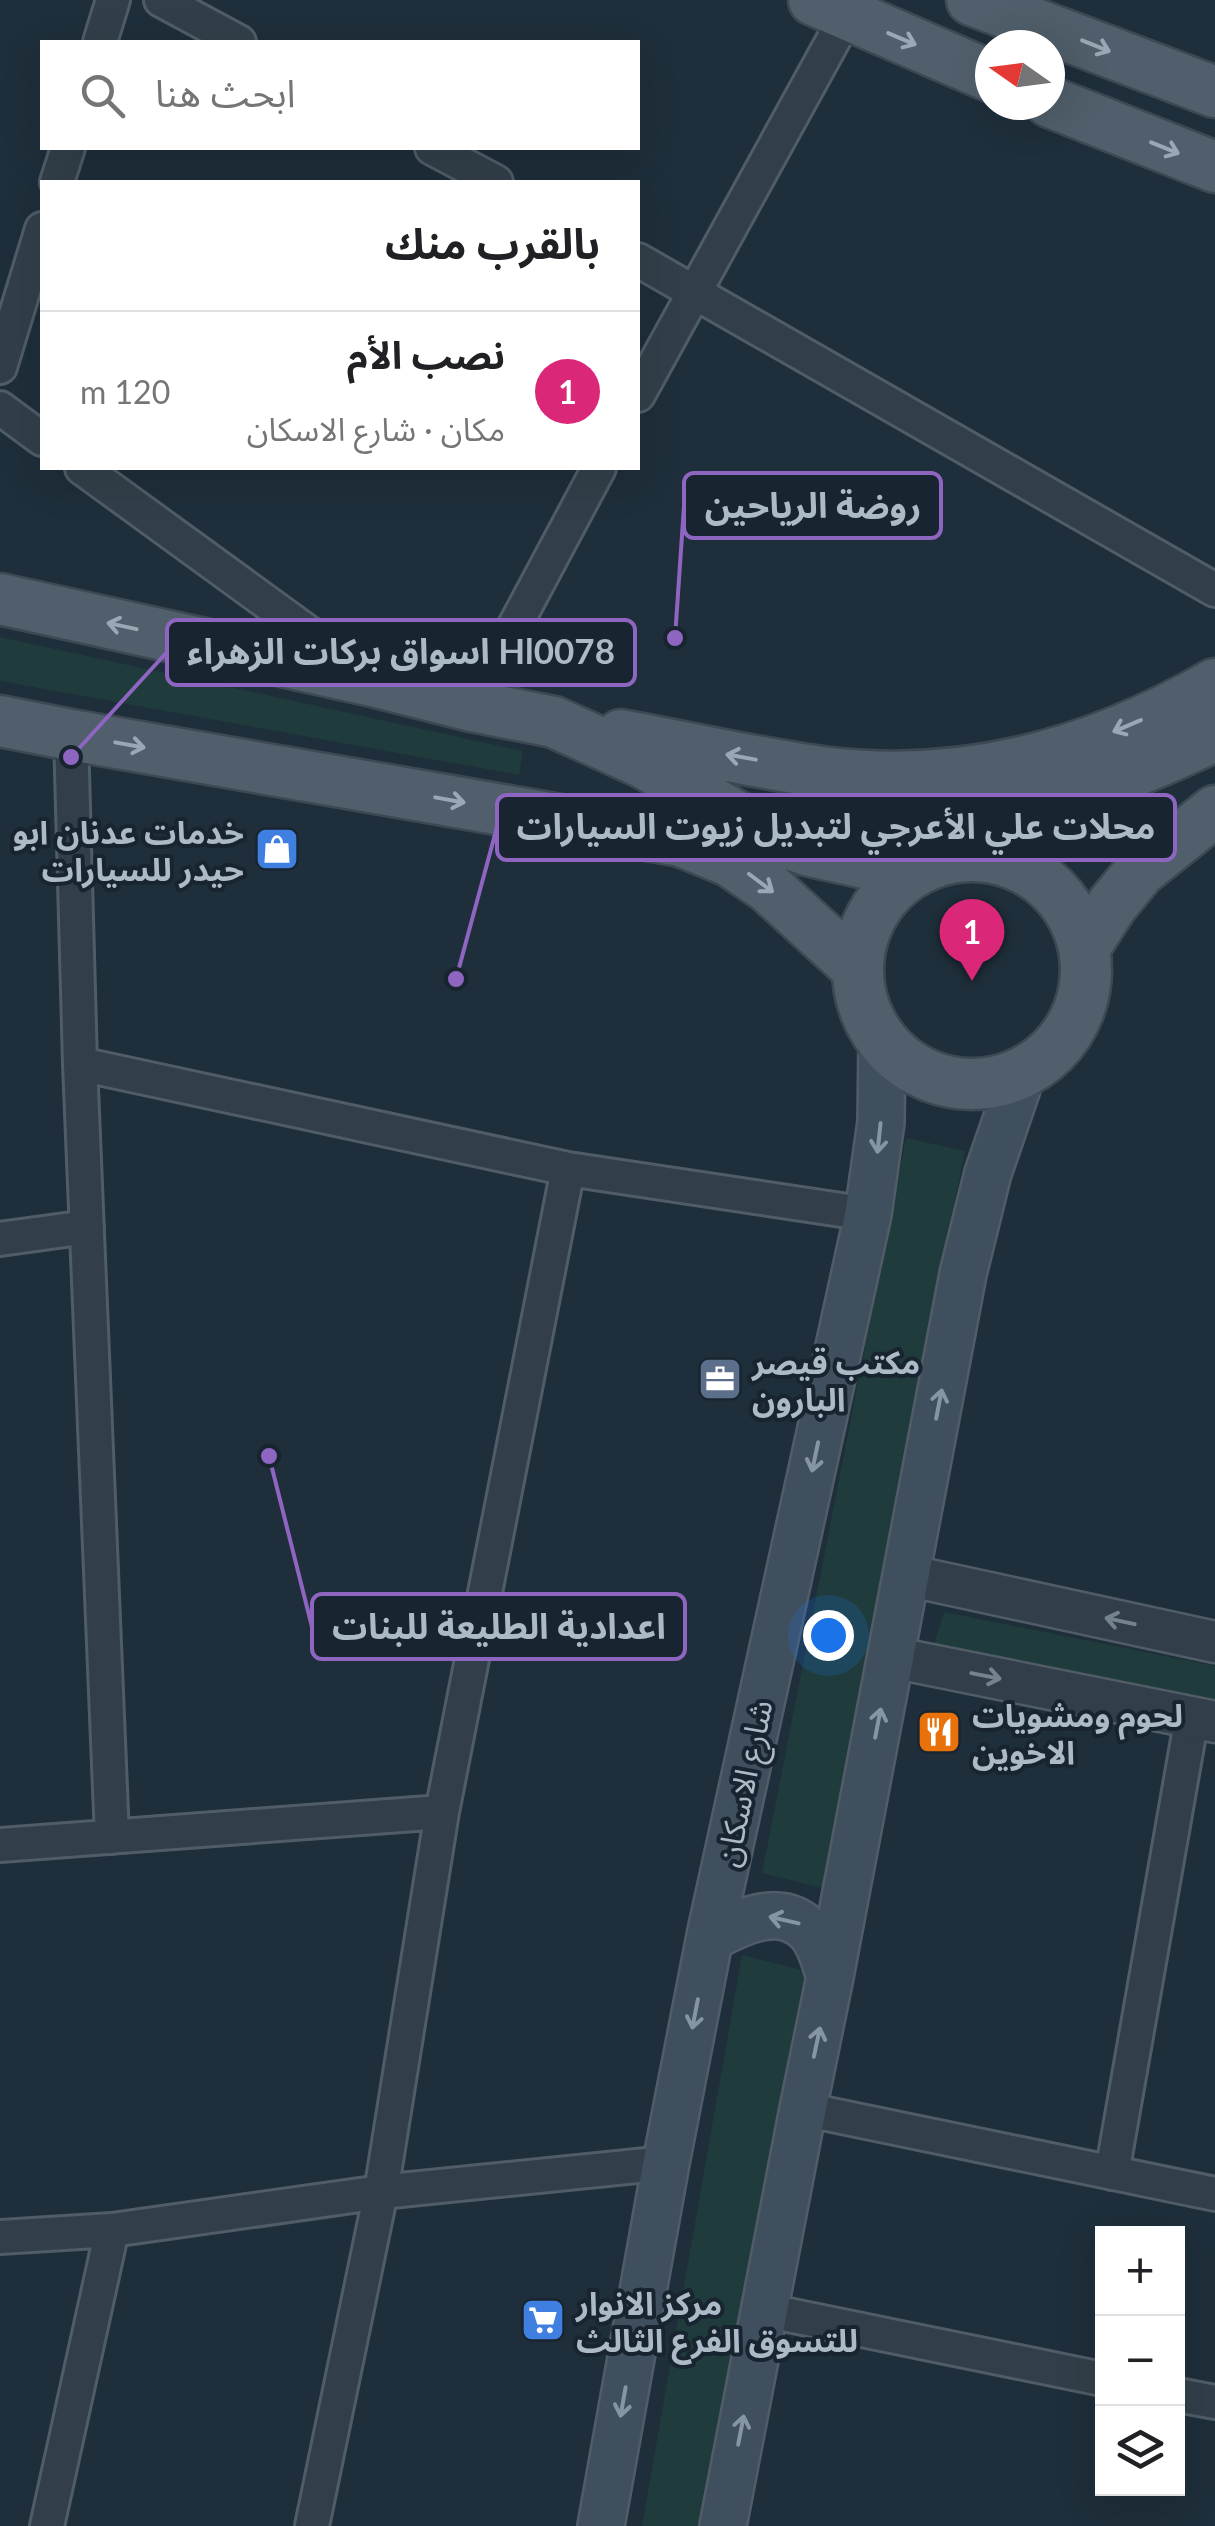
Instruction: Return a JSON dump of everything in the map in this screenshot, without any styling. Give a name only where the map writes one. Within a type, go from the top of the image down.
[{"type":"main road","points":[[972,0],[1215,92]]},
{"type":"main road","points":[[830,8],[975,70]]},
{"type":"main road","points":[[1065,108],[1215,167]]},
{"type":"main road","points":[[0,599],[472,706],[950,796],[1052,796],[1126,774],[1215,736]]},
{"type":"main road","points":[[823,772],[938,776],[988,770],[1068,750],[1215,684]]},
{"type":"main road","points":[[0,721],[681,841],[730,861],[768,887],[858,969]]},
{"type":"main road","points":[[554,722],[644,762],[772,838],[806,850],[910,873]]},
{"type":"main road","points":[[1085,947],[1140,871],[1215,811]]},
{"type":"main road","points":[[981,855],[1017,863],[1049,883],[1072,912],[1085,947],[1086,985],[1075,1021],[1053,1053],[1022,1074],[984,1085],[946,1082],[910,1067],[882,1041],[868,1019],[860,994],[858,969],[864,932],[882,898],[910,873],[944,858],[981,855]]},
{"type":"main road","name":"شارع الاسكان","points":[[602,2526],[710,1938],[868,1214],[881,1122],[882,1041]]},
{"type":"main road","points":[[734,2524],[764,2310],[975,1224],[1022,1074]]},
{"type":"main road","points":[[710,1938],[757,1916],[790,1919],[812,1934],[830,1977]]},
{"type":"street","points":[[160,0],[235,40]]},
{"type":"street","points":[[100,40],[110,1]]},
{"type":"street","points":[[640,392],[694,290],[830,8]]},
{"type":"street","points":[[58,180],[67,150]]},
{"type":"street","points":[[436,150],[492,180]]},
{"type":"street","points":[[0,367],[40,236]]},
{"type":"street","points":[[640,261],[1215,590]]},
{"type":"street","points":[[0,408],[40,438]]},
{"type":"street","points":[[85,470],[377,682]]},
{"type":"street","points":[[472,706],[593,470]]},
{"type":"street","points":[[70,735],[112,1837]]},
{"type":"street","points":[[80,1064],[568,1168],[868,1214]]},
{"type":"street","points":[[312,2526],[381,2192],[442,1812],[568,1168]]},
{"type":"street","points":[[0,1239],[87,1226]]},
{"type":"street","points":[[906,1575],[1215,1642]]},
{"type":"street","points":[[891,1658],[1203,1720],[1112,2173]]},
{"type":"street","points":[[0,1846],[442,1812]]},
{"type":"street","points":[[802,2109],[1215,2194]]},
{"type":"street","points":[[0,2237],[112,2230],[381,2192],[666,2162]]},
{"type":"street","points":[[47,2526],[112,2230]]},
{"type":"street","points":[[764,2310],[1095,2378]]},
{"type":"street","points":[[1185,2396],[1215,2402]]},
{"type":"green space","points":[[0,637],[523,751],[519,775],[0,681]]},
{"type":"green space","points":[[906,1138],[965,1151],[822,1888],[762,1873]]},
{"type":"green space","points":[[944,1612],[1215,1666],[1215,1700],[934,1644]]},
{"type":"green space","points":[[742,1955],[809,1972],[701,2526],[642,2526]]},
{"type":"place","name":"روضة الرياحين","points":[[675,638]]},
{"type":"place","name":"اسواق بركات الزهراء Hl0078","points":[[71,757]]},
{"type":"place","name":"خدمات عدنان ابو حيدر للسيارات","points":[[277,849]]},
{"type":"place","name":"محلات علي الأعرجي لتبديل زيوت السيارات","points":[[456,979]]},
{"type":"place","name":"نصب الأم","points":[[972,981]]},
{"type":"place","name":"مكتب قيصر البارون","points":[[720,1379]]},
{"type":"place","name":"اعدادية الطليعة للبنات","points":[[269,1456]]},
{"type":"place","name":"لحوم ومشويات الاخوين","points":[[939,1732]]},
{"type":"place","name":"مركز الانوار للتسوق الفرع الثالث","points":[[543,2320]]}]
